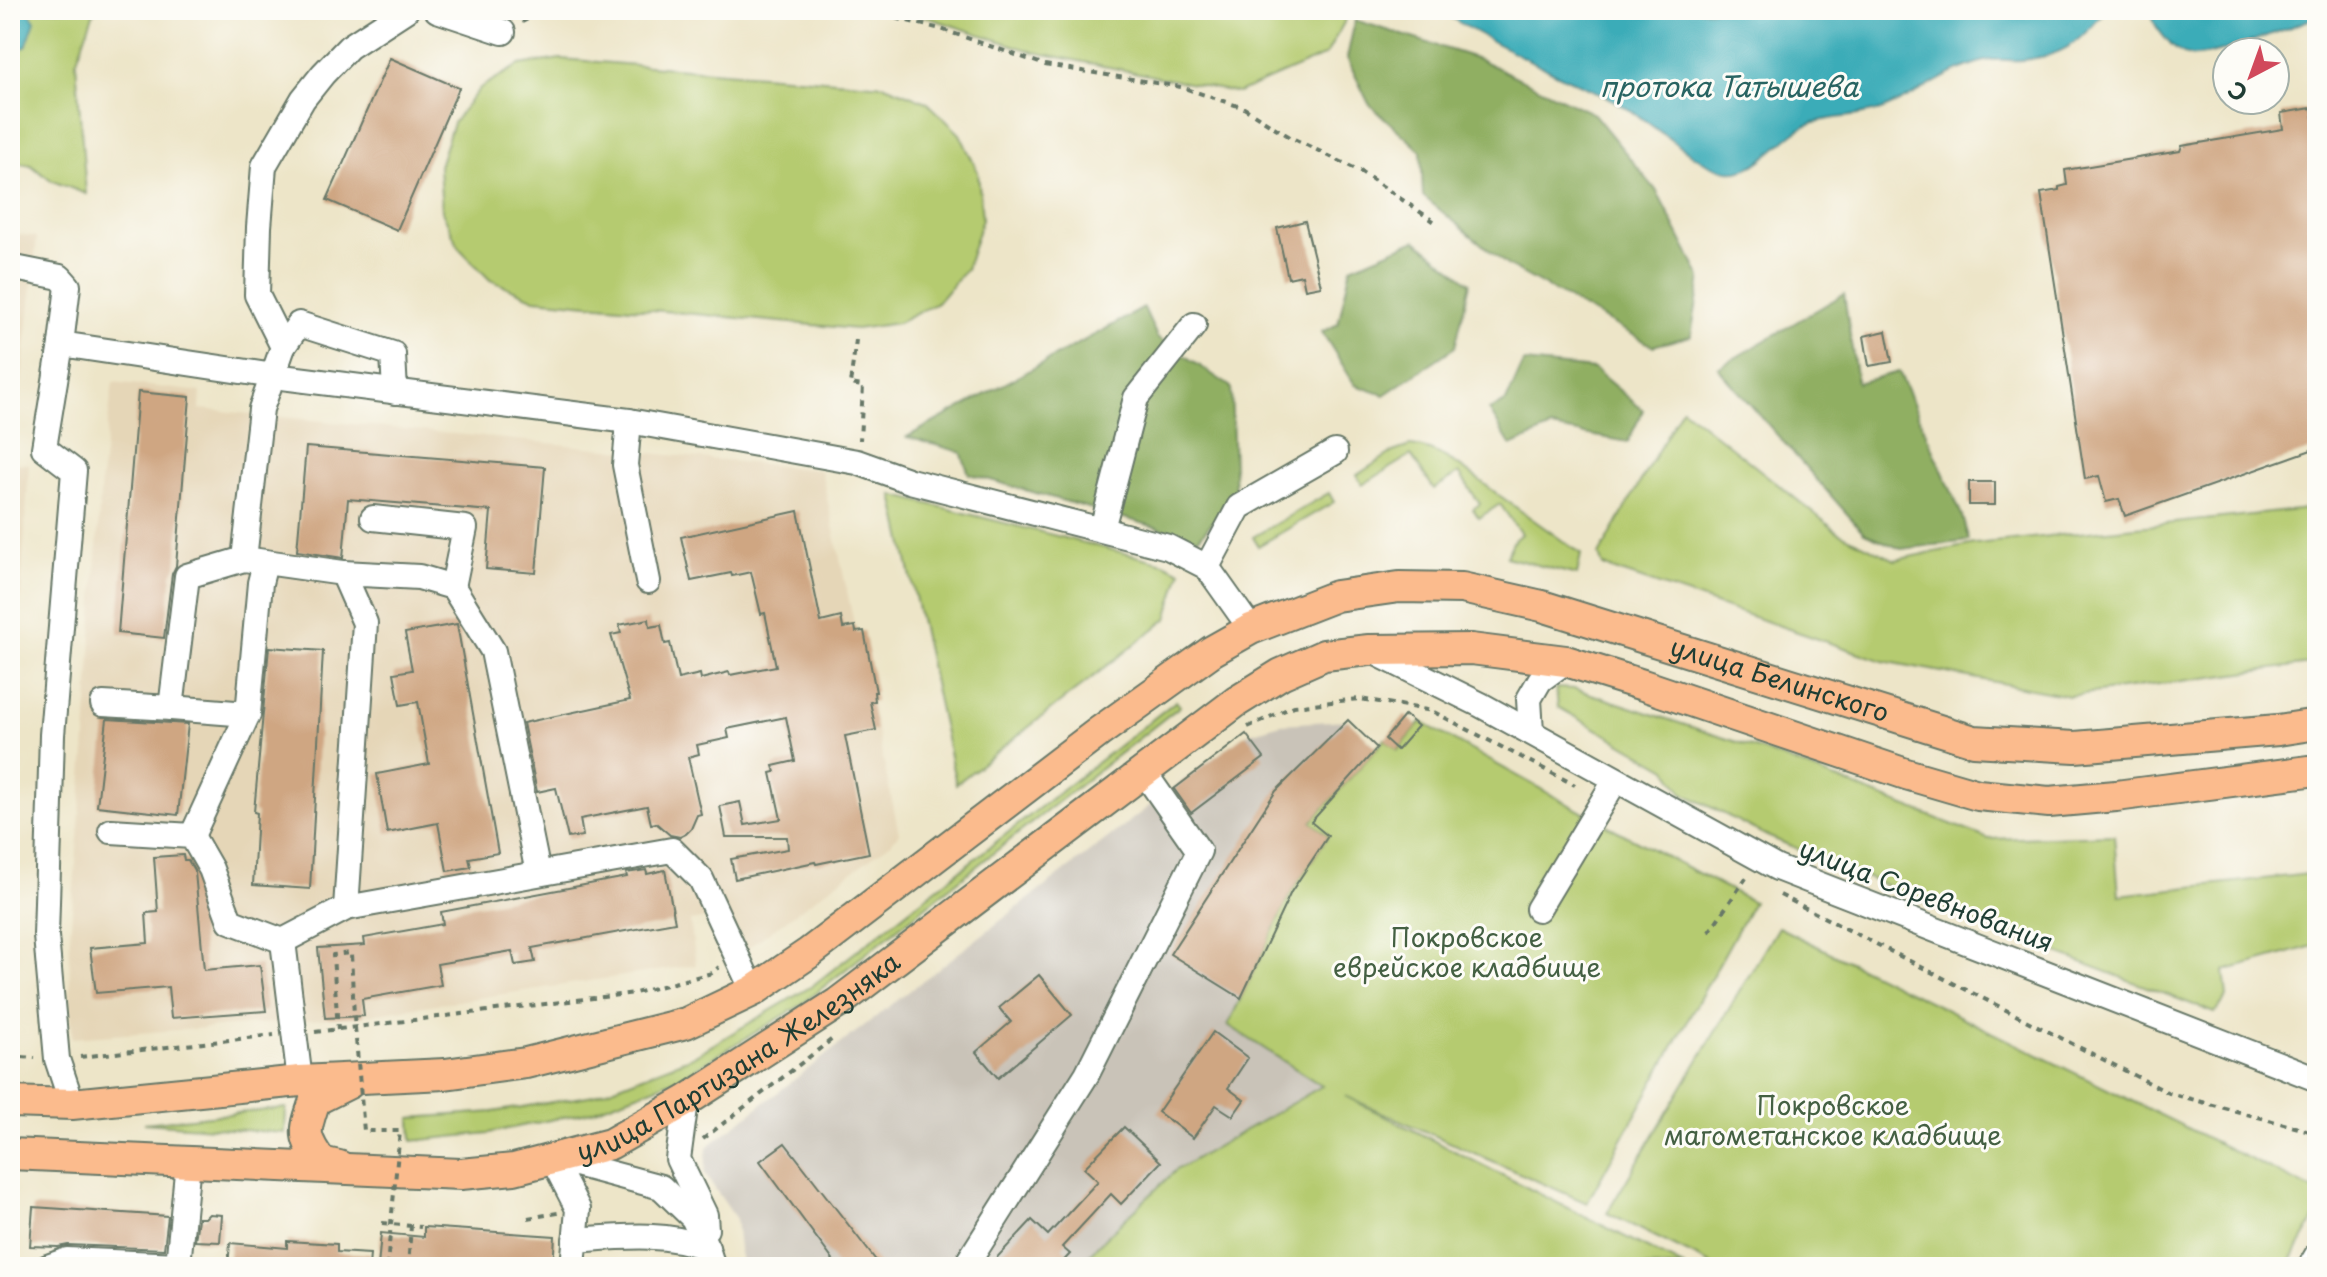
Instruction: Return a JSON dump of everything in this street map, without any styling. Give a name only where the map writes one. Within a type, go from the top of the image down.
[{"type":"main road","name":"улица Белинского","points":[[1251,629],[1336,596],[1399,587],[1462,588],[1542,606],[1974,741],[2075,747],[2317,724]]},
{"type":"main road","name":"улица Партизана Железняка","points":[[10,1102],[72,1104],[300,1081],[445,1074],[526,1063],[686,1023],[753,991],[809,953],[1141,701],[1212,651],[1251,629]]},
{"type":"main road","name":"улица Белинского","points":[[1369,650],[1471,649],[1566,661],[1978,795],[2049,802],[2317,770]]},
{"type":"main road","name":"улица Партизана Железняка","points":[[10,1154],[461,1174],[514,1169],[610,1144],[686,1101],[838,1003],[1236,702],[1281,674],[1324,655],[1369,650]]},
{"type":"main road","points":[[351,1169],[321,1162],[309,1145],[306,1129],[315,1100],[357,1077]]},
{"type":"street","points":[[283,347],[257,295],[264,166],[303,99],[323,74],[349,47],[406,10]]},
{"type":"street","points":[[437,10],[503,32]]},
{"type":"street","points":[[10,267],[60,277],[68,286],[44,448],[74,471],[52,735],[47,921],[57,1059],[72,1104]]},
{"type":"street","points":[[192,836],[248,714],[260,583],[254,561],[261,409],[283,347],[299,324],[393,354],[395,392]]},
{"type":"street","points":[[1102,529],[1136,398],[1194,325]]},
{"type":"street","points":[[61,344],[274,376],[629,421],[857,462],[910,481],[1168,547],[1207,567],[1251,629]]},
{"type":"street","points":[[629,421],[625,465],[648,581]]},
{"type":"street","points":[[1207,567],[1239,507],[1335,452]]},
{"type":"street","points":[[373,518],[465,528],[453,587]]},
{"type":"street","points":[[171,708],[187,576],[254,561],[343,573],[419,577],[453,587],[493,651],[538,873]]},
{"type":"street","points":[[343,573],[365,623],[346,908]]},
{"type":"street","name":"улица Соревнования","points":[[1369,650],[1531,732],[1610,790],[1777,868],[2317,1079]]},
{"type":"street","points":[[1531,732],[1529,699],[1540,680],[1566,661]]},
{"type":"street","points":[[103,704],[248,714]]},
{"type":"street","points":[[965,1267],[1087,1074],[1199,851],[1144,772]]},
{"type":"street","points":[[1538,909],[1610,790]]},
{"type":"street","points":[[111,831],[192,836]]},
{"type":"street","points":[[192,836],[211,869],[230,921],[283,941],[346,908],[672,850],[701,879],[753,991]]},
{"type":"street","points":[[283,941],[300,1081]]},
{"type":"street","points":[[686,1101],[678,1159],[705,1215],[710,1257]]},
{"type":"street","points":[[552,1158],[661,1187],[693,1218],[710,1257]]},
{"type":"street","points":[[552,1158],[578,1209],[573,1267]]},
{"type":"street","points":[[48,1267],[67,1260],[178,1265],[188,1162]]},
{"type":"street","points":[[575,1240],[631,1235],[691,1241],[710,1257]]},
{"type":"street","points":[[2310,1267],[2317,1255]]},
{"type":"path","points":[[861,10],[941,29],[1045,65],[1181,87],[1244,108],[1290,137],[1360,171],[1435,222]]},
{"type":"path","points":[[856,340],[850,384],[863,386],[857,462]]},
{"type":"path","points":[[1240,731],[1294,706],[1359,699],[1432,711],[1610,790]]},
{"type":"path","points":[[1709,932],[1746,878]]},
{"type":"path","points":[[1774,892],[2169,1093],[2317,1133]]},
{"type":"path","points":[[338,1030],[333,955],[351,953],[364,1131],[400,1131],[387,1267]]},
{"type":"path","points":[[57,1059],[338,1030],[635,993],[712,973],[737,954]]},
{"type":"path","points":[[697,1149],[704,1137],[843,1032]]},
{"type":"path","points":[[528,1218],[578,1209]]},
{"type":"path","points":[[382,1223],[421,1227]]},
{"type":"path","points":[[408,1267],[411,1226]]},
{"type":"shaded area","points":[[10,233],[37,237],[13,463],[29,464],[12,739],[10,739]]},
{"type":"shaded area","points":[[113,382],[201,392],[200,409],[821,470],[899,833],[891,843],[746,949],[728,914],[690,921],[696,965],[364,1015],[357,946],[318,948],[325,1019],[72,1038],[69,949],[86,738],[101,478]]},
{"type":"shaded area","points":[[1348,720],[1377,748],[1311,823],[1328,836],[1323,1085],[1176,1170],[1079,1267],[741,1267],[736,1219],[705,1174],[707,1147],[1246,734],[1281,724]]},
{"type":"green space","points":[[10,10],[101,10],[94,12],[76,62],[86,194],[50,180],[31,165],[10,162]]},
{"type":"green space","points":[[905,10],[1351,10],[1326,55],[1238,93],[1034,52]]},
{"type":"green space","points":[[1355,20],[1479,59],[1594,114],[1656,190],[1701,278],[1691,336],[1653,346],[1507,265],[1423,196],[1421,151],[1369,104],[1347,58]]},
{"type":"green space","points":[[561,59],[885,85],[927,102],[960,134],[978,172],[982,219],[966,269],[937,303],[898,323],[856,329],[535,299],[490,280],[459,248],[442,211],[439,166],[453,123],[480,88],[519,65]]},
{"type":"green space","points":[[1416,240],[1470,283],[1455,347],[1384,395],[1355,385],[1322,332],[1338,324],[1351,267]]},
{"type":"green space","points":[[1844,294],[1857,383],[1899,372],[1961,513],[1969,541],[1901,549],[1864,533],[1718,368]]},
{"type":"green space","points":[[1144,308],[1157,337],[1231,387],[1235,496],[1198,539],[969,474],[961,452],[907,437]]},
{"type":"green space","points":[[1524,362],[1594,369],[1643,410],[1628,442],[1551,428],[1511,446],[1489,410],[1506,402]]},
{"type":"green space","points":[[1682,408],[1839,533],[1895,560],[1975,544],[2317,508],[2317,663],[2069,696],[1883,661],[1603,566],[1599,555]]},
{"type":"green space","points":[[1410,446],[1447,458],[1581,554],[1577,575],[1506,557],[1514,540],[1521,534],[1500,504],[1479,518],[1473,509],[1480,504],[1459,473],[1434,489],[1411,455],[1362,485],[1357,475],[1393,452]]},
{"type":"green space","points":[[1329,493],[1334,502],[1258,546],[1253,537]]},
{"type":"green space","points":[[893,495],[1164,563],[1181,571],[1167,619],[956,784]]},
{"type":"green space","points":[[1556,688],[1576,689],[1767,752],[1989,839],[2114,835],[2119,895],[2317,873],[2317,945],[2224,971],[2227,997],[2215,1013],[1952,913],[1767,836],[1683,793],[1667,769],[1558,707]]},
{"type":"green space","points":[[1176,701],[1180,706],[798,1007],[679,1078],[592,1111],[489,1133],[412,1141],[411,1118],[493,1112],[594,1095],[692,1057],[812,986]]},
{"type":"green space","name":"Покровское еврейское кладбище","points":[[1421,722],[1593,818],[1753,902],[1587,1203],[1345,1096],[1685,1267],[1079,1267],[1176,1170],[1322,1086],[1228,1025],[1291,892],[1328,836],[1311,822],[1385,739],[1398,750]]},
{"type":"green space","name":"Покровское магометанское кладбище","points":[[1778,927],[2317,1192],[2317,1214],[2287,1267],[1717,1267],[1607,1213]]},
{"type":"green space","points":[[286,1108],[285,1133],[144,1123]]},
{"type":"water","points":[[10,10],[28,10],[35,21],[26,47],[10,51]]},
{"type":"water","name":"протока Татышева","points":[[1438,10],[2106,10],[2087,31],[2060,51],[2036,58],[1989,60],[1971,65],[1881,110],[1815,122],[1793,134],[1762,160],[1740,170],[1728,171],[1701,160],[1615,101],[1507,49]]},
{"type":"water","points":[[2152,10],[2317,10],[2317,17],[2266,36],[2211,36],[2211,53],[2201,56],[2179,52],[2167,41],[2153,18]]},
{"type":"building","points":[[390,58],[459,88],[397,230],[327,200]]},
{"type":"building","points":[[2312,108],[2317,123],[2317,448],[2125,516],[2119,499],[2106,502],[2099,476],[2085,479],[2041,193],[2059,190],[2059,187],[2067,185],[2065,170],[2180,151],[2182,146],[2283,129],[2281,116],[2291,116],[2291,111]]},
{"type":"building","points":[[1305,221],[1321,286],[1305,289],[1302,275],[1288,278],[1277,228]]},
{"type":"building","points":[[1886,331],[1892,362],[1869,366],[1864,336]]},
{"type":"building","points":[[138,392],[190,397],[176,566],[172,574],[164,638],[118,633]]},
{"type":"building","points":[[306,447],[545,467],[536,573],[486,569],[491,511],[348,499],[343,558],[297,551]]},
{"type":"building","points":[[1969,482],[1995,482],[1995,505],[1969,505]]},
{"type":"building","points":[[798,511],[821,622],[841,617],[843,628],[855,626],[856,632],[864,631],[876,692],[875,701],[870,702],[876,730],[845,736],[869,853],[735,879],[731,859],[788,849],[787,837],[726,837],[720,806],[740,802],[745,825],[781,819],[771,773],[775,772],[773,766],[795,761],[786,717],[727,729],[729,738],[697,745],[699,754],[688,757],[701,814],[697,815],[686,834],[680,837],[670,835],[656,823],[651,824],[647,806],[580,819],[583,836],[568,838],[556,788],[537,792],[523,723],[630,700],[611,635],[621,633],[619,625],[649,619],[650,627],[661,625],[665,644],[670,643],[678,679],[700,674],[701,679],[776,666],[765,613],[761,614],[751,572],[691,581],[681,537]]},
{"type":"building","points":[[457,624],[498,853],[469,858],[471,867],[447,871],[438,823],[387,833],[377,774],[429,764],[418,702],[400,705],[394,673],[412,670],[405,633]]},
{"type":"building","points":[[269,647],[323,651],[310,889],[253,885],[257,813],[254,812]]},
{"type":"building","points":[[1405,715],[1418,726],[1397,750],[1385,739]]},
{"type":"building","points":[[107,719],[188,724],[178,815],[97,806]]},
{"type":"building","points":[[1348,720],[1377,748],[1311,822],[1328,836],[1291,892],[1241,998],[1170,954],[1276,791]]},
{"type":"building","points":[[1246,734],[1264,758],[1191,813],[1174,789]]},
{"type":"building","points":[[183,855],[195,872],[204,970],[260,965],[266,1011],[171,1018],[168,987],[96,993],[90,948],[148,943],[146,913],[158,912],[154,857]]},
{"type":"building","points":[[646,870],[647,874],[665,870],[675,922],[532,948],[535,962],[515,965],[512,951],[437,964],[441,985],[362,999],[364,1016],[325,1018],[318,948],[365,945],[364,938],[443,924],[441,912],[627,877],[626,873]]},
{"type":"building","points":[[1039,975],[1072,1015],[998,1078],[976,1052],[1011,1022],[999,1008]]},
{"type":"building","points":[[1213,1032],[1248,1058],[1228,1088],[1244,1100],[1233,1116],[1216,1105],[1193,1138],[1158,1112]]},
{"type":"building","points":[[1124,1127],[1161,1162],[1121,1204],[1111,1194],[1062,1247],[1070,1254],[1058,1267],[988,1267],[1032,1220],[1048,1235],[1098,1181],[1084,1168]]},
{"type":"building","points":[[785,1143],[881,1267],[838,1267],[760,1161]]},
{"type":"building","points":[[33,1207],[168,1216],[164,1249],[30,1246]]},
{"type":"building","points":[[209,1214],[222,1215],[220,1242],[195,1241],[198,1218]]},
{"type":"building","points":[[424,1227],[555,1236],[553,1267],[378,1267],[381,1233],[424,1237]]},
{"type":"building","points":[[287,1241],[337,1244],[337,1252],[370,1254],[369,1267],[228,1267],[230,1243],[287,1248]]}]
